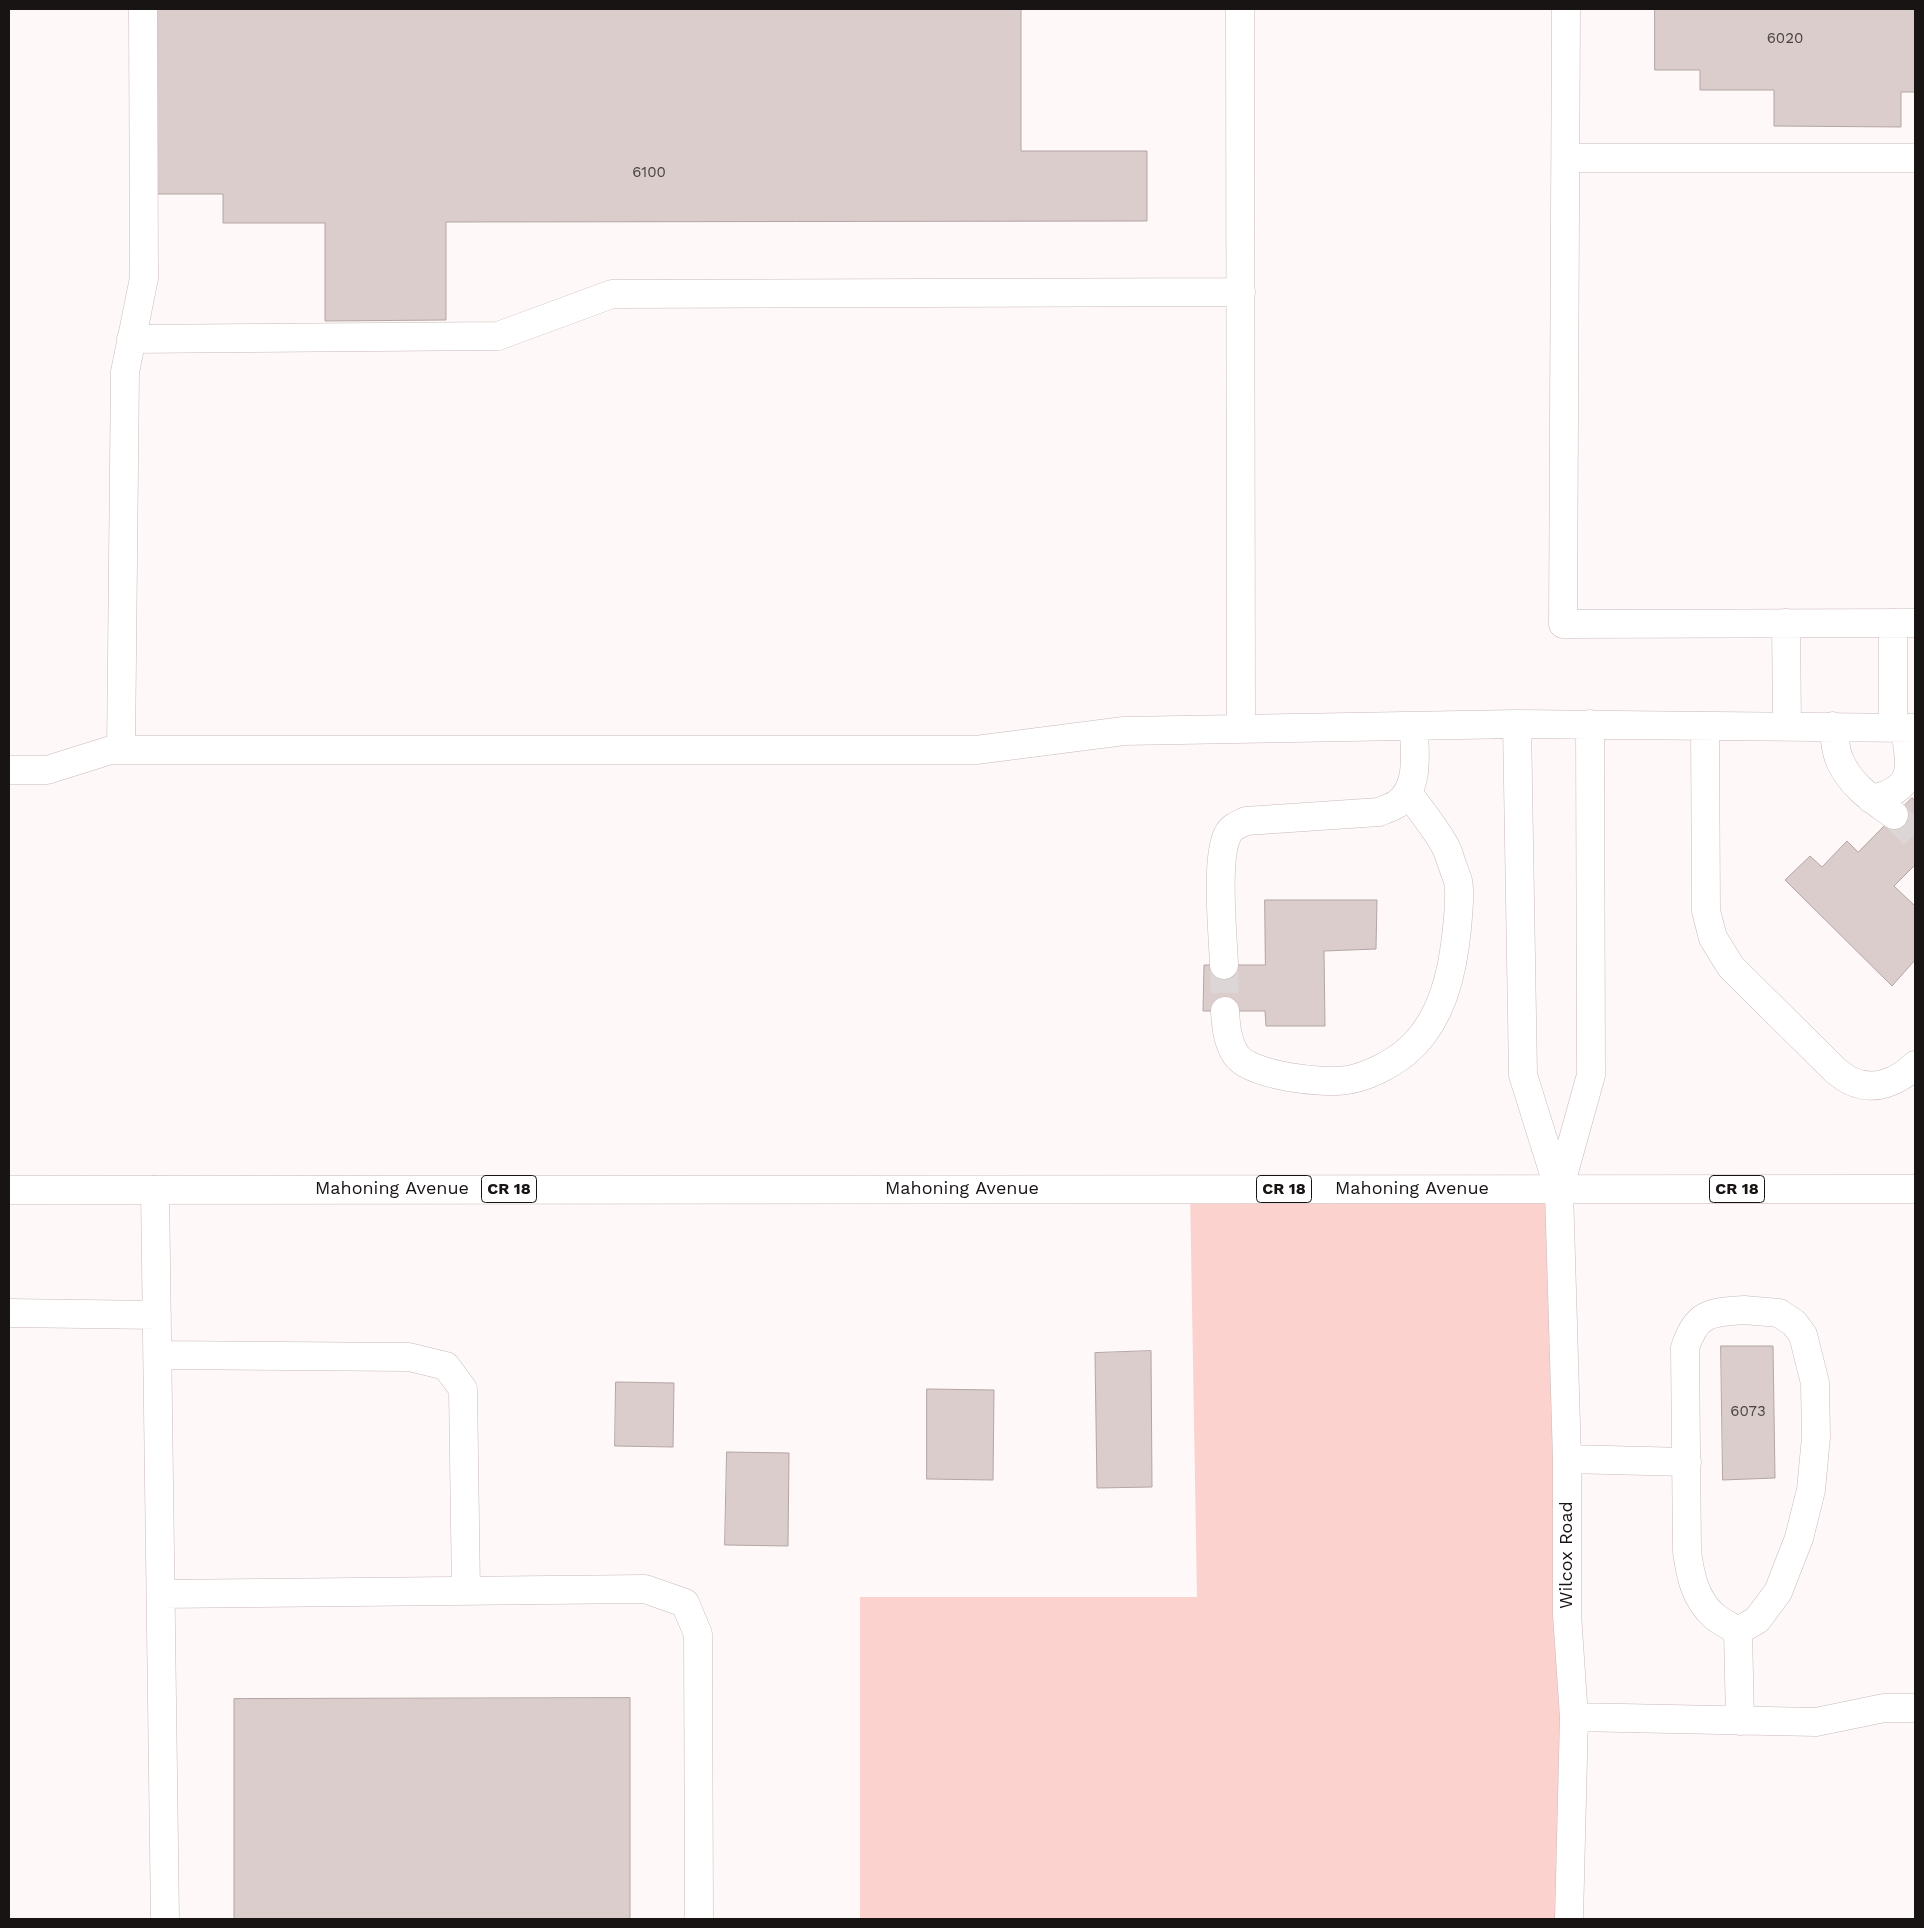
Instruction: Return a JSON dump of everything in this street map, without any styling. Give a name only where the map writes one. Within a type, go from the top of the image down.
[{"type":"main road","points":[[121,750],[125,372],[144,278],[143,9]]},
{"type":"main road","points":[[1240,9],[1241,729]]},
{"type":"main road","points":[[1566,9],[1563,624],[1904,623],[1904,727],[1909,761],[1908,774],[1904,782],[1889,795],[1871,799]]},
{"type":"main road","points":[[1566,158],[1915,158]]},
{"type":"main road","points":[[131,339],[498,336],[612,294],[1241,292]]},
{"type":"main road","points":[[1786,623],[1787,726]]},
{"type":"main road","points":[[9,770],[47,770],[111,750],[976,750],[1114,732],[1517,724],[1904,727]]},
{"type":"main road","points":[[1517,724],[1523,1075],[1559,1190]]},
{"type":"main road","points":[[1559,1190],[1591,1076],[1590,724]]},
{"type":"main road","points":[[1224,965],[1221,874],[1228,832],[1246,821],[1379,812],[1396,804],[1408,792],[1415,772],[1414,726]]},
{"type":"main road","points":[[1705,726],[1706,911],[1713,938],[1730,966],[1835,1070],[1851,1081],[1870,1087],[1889,1083],[1906,1074],[1915,1065]]},
{"type":"main road","points":[[1833,726],[1839,759],[1850,778],[1871,799],[1894,816]]},
{"type":"main road","points":[[1225,1011],[1227,1035],[1236,1056],[1255,1069],[1319,1081],[1348,1080],[1376,1070],[1406,1052],[1428,1028],[1444,997],[1452,972],[1457,934],[1458,883],[1447,850],[1408,792]]},
{"type":"main road","name":"Mahoning Avenue","points":[[9,1190],[1915,1189]]},
{"type":"main road","points":[[156,1190],[166,1919]]},
{"type":"main road","name":"Wilcox Road","points":[[1559,1190],[1567,1459],[1567,1614],[1574,1717],[1569,1919]]},
{"type":"main road","points":[[1744,1310],[1779,1313],[1794,1323],[1803,1335],[1815,1383],[1816,1437],[1811,1490],[1800,1538],[1778,1592],[1757,1620],[1738,1631],[1714,1616],[1698,1596],[1690,1574],[1687,1551],[1685,1348],[1690,1332],[1701,1318],[1719,1311],[1744,1310]]},
{"type":"main road","points":[[9,1313],[157,1314]]},
{"type":"main road","points":[[158,1355],[408,1357],[446,1366],[463,1389],[466,1591]]},
{"type":"main road","points":[[1567,1459],[1687,1462]]},
{"type":"main road","points":[[161,1594],[645,1589],[685,1603],[698,1634],[699,1919]]},
{"type":"main road","points":[[1738,1631],[1740,1721]]},
{"type":"main road","points":[[1574,1717],[1816,1722],[1884,1708],[1915,1708]]},
{"type":"shaded area","points":[[1190,1189],[1559,1190],[1566,1919],[860,1919],[860,1597],[1197,1597]]},
{"type":"building","points":[[151,9],[1021,9],[1021,151],[1147,151],[1147,221],[446,222],[446,320],[325,321],[325,223],[223,223],[223,194],[152,194]]},
{"type":"building","points":[[1655,9],[1915,9],[1915,92],[1901,92],[1901,127],[1774,126],[1774,90],[1700,90],[1700,70],[1655,70]]},
{"type":"building","points":[[1912,798],[1915,800],[1915,865],[1894,886],[1915,906],[1915,960],[1892,986],[1785,880],[1810,856],[1822,867],[1847,841],[1858,852]]},
{"type":"building","points":[[1265,900],[1377,900],[1376,949],[1324,951],[1325,1026],[1266,1026],[1265,1011],[1203,1011],[1204,965],[1265,965]]},
{"type":"building","points":[[1721,1346],[1773,1346],[1775,1478],[1723,1480]]},
{"type":"building","points":[[1151,1351],[1152,1487],[1097,1488],[1095,1353]]},
{"type":"building","points":[[616,1382],[674,1383],[673,1447],[615,1446]]},
{"type":"building","points":[[927,1389],[994,1390],[993,1480],[927,1479]]},
{"type":"building","points":[[727,1452],[789,1453],[788,1546],[725,1545]]},
{"type":"building","points":[[630,1698],[630,1919],[234,1919],[234,1699]]},
{"type":"tunnel","points":[[1894,815],[1915,836]]},
{"type":"tunnel","points":[[1224,965],[1225,1011]]}]
